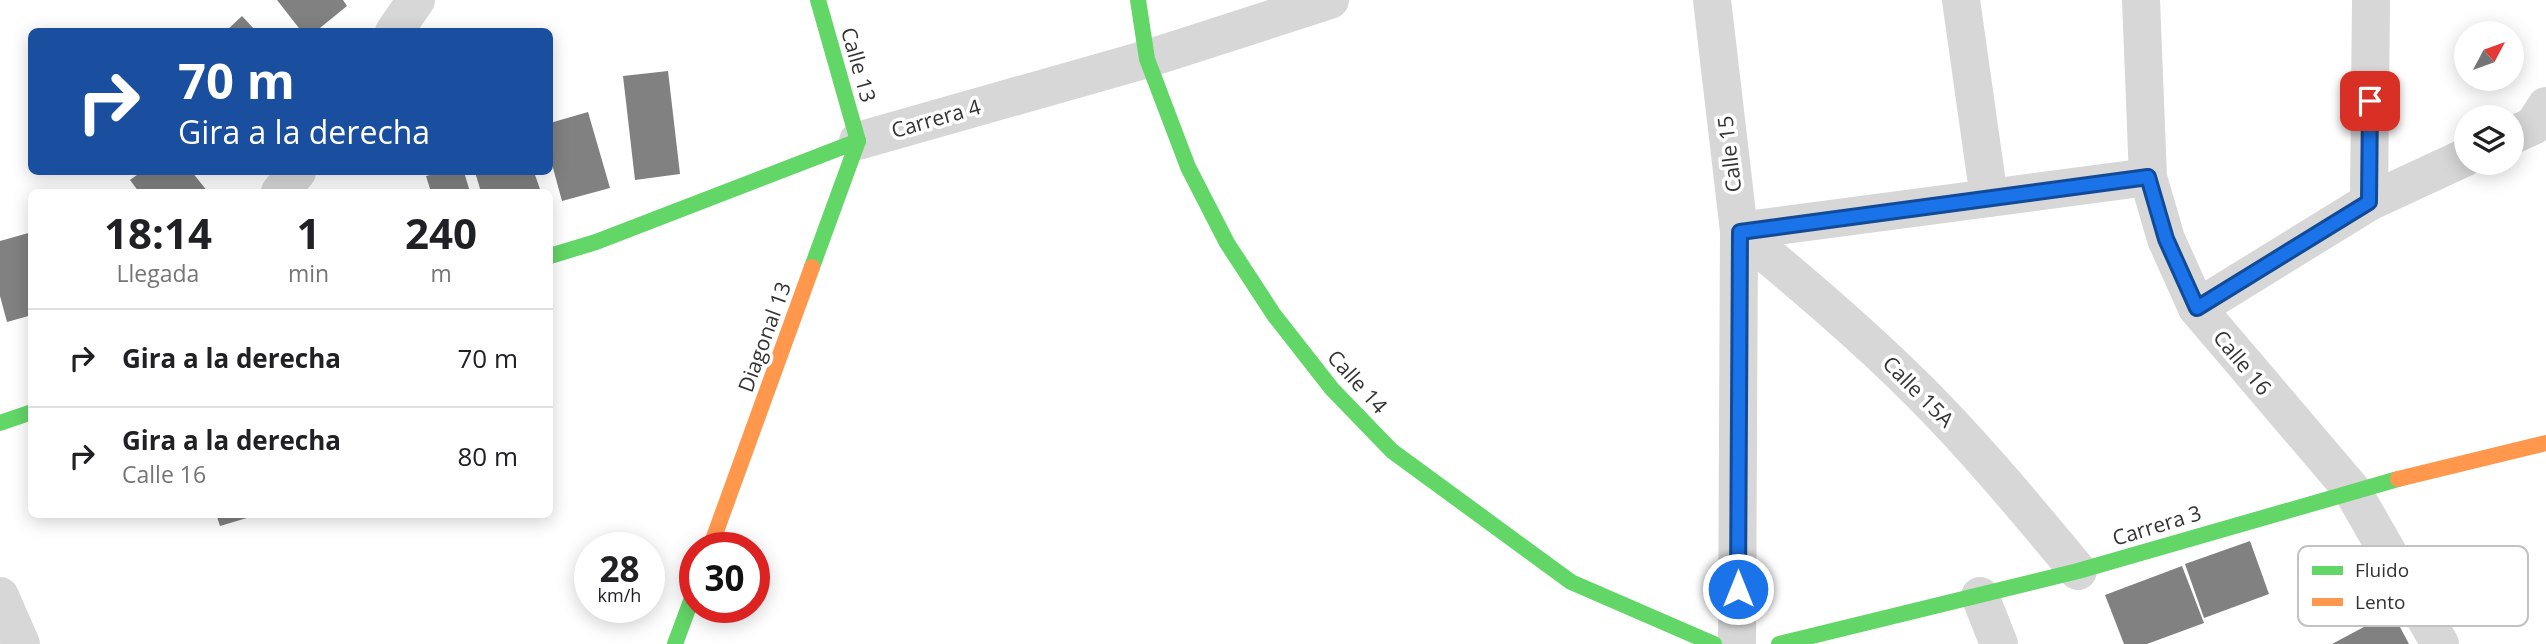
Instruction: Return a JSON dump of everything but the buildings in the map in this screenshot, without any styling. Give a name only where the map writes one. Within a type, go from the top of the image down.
[{"type":"street","points":[[397,28],[416,0]]},
{"type":"street","name":"Calle 13","points":[[818,0],[858,141]]},
{"type":"street","name":"Calle 14","points":[[1138,0],[1147,59],[1188,167],[1227,243],[1274,315],[1341,398],[1392,451],[1571,582],[1714,644]]},
{"type":"street","name":"Carrera 4","points":[[553,255],[596,242],[858,141],[1147,59],[1330,0]]},
{"type":"street","name":"Calle 15","points":[[1712,0],[1740,232],[1737,644]]},
{"type":"street","points":[[1961,0],[1989,198]]},
{"type":"street","name":"Calle 16","points":[[2141,0],[2148,177],[2166,239],[2197,308],[2352,490],[2384,546]]},
{"type":"street","points":[[2369,202],[2371,0]]},
{"type":"street","name":"Diagonal 13","points":[[716,532],[858,141]]},
{"type":"street","points":[[2197,308],[2369,202],[2454,163]]},
{"type":"street","points":[[283,189],[294,175]]},
{"type":"street","points":[[1740,232],[2148,177]]},
{"type":"street","name":"Calle 15A","points":[[1740,232],[1832,309],[1919,391],[2002,478],[2078,571]]},
{"type":"street","points":[[0,423],[28,413]]},
{"type":"street","name":"Carrera 3","points":[[1779,644],[2078,571],[2352,490],[2546,443]]},
{"type":"street","points":[[0,596],[21,644]]},
{"type":"street","points":[[1980,596],[1999,644]]},
{"type":"street","points":[[675,644],[683,623]]},
{"type":"street","name":"Calle 16","points":[[2431,626],[2441,644]]},
{"type":"traffic: fast","points":[[818,0],[858,141]]},
{"type":"traffic: fast","points":[[1138,0],[1147,59],[1188,167],[1227,243],[1274,315],[1332,389],[1392,451],[1571,582],[1714,644]]},
{"type":"traffic: fast","points":[[553,255],[596,242],[858,141]]},
{"type":"traffic: fast","points":[[812,267],[858,141]]},
{"type":"traffic: fast","points":[[0,423],[28,413]]},
{"type":"traffic: fast","points":[[1779,644],[2078,571],[2398,479]]},
{"type":"traffic: fast","points":[[675,644],[683,623]]},
{"type":"traffic: slow","points":[[716,532],[812,267]]},
{"type":"traffic: slow","points":[[2398,479],[2546,443]]},
{"type":"route","points":[[1738,589],[1740,232],[2148,177],[2166,239],[2197,308],[2369,202],[2370,101]]}]
